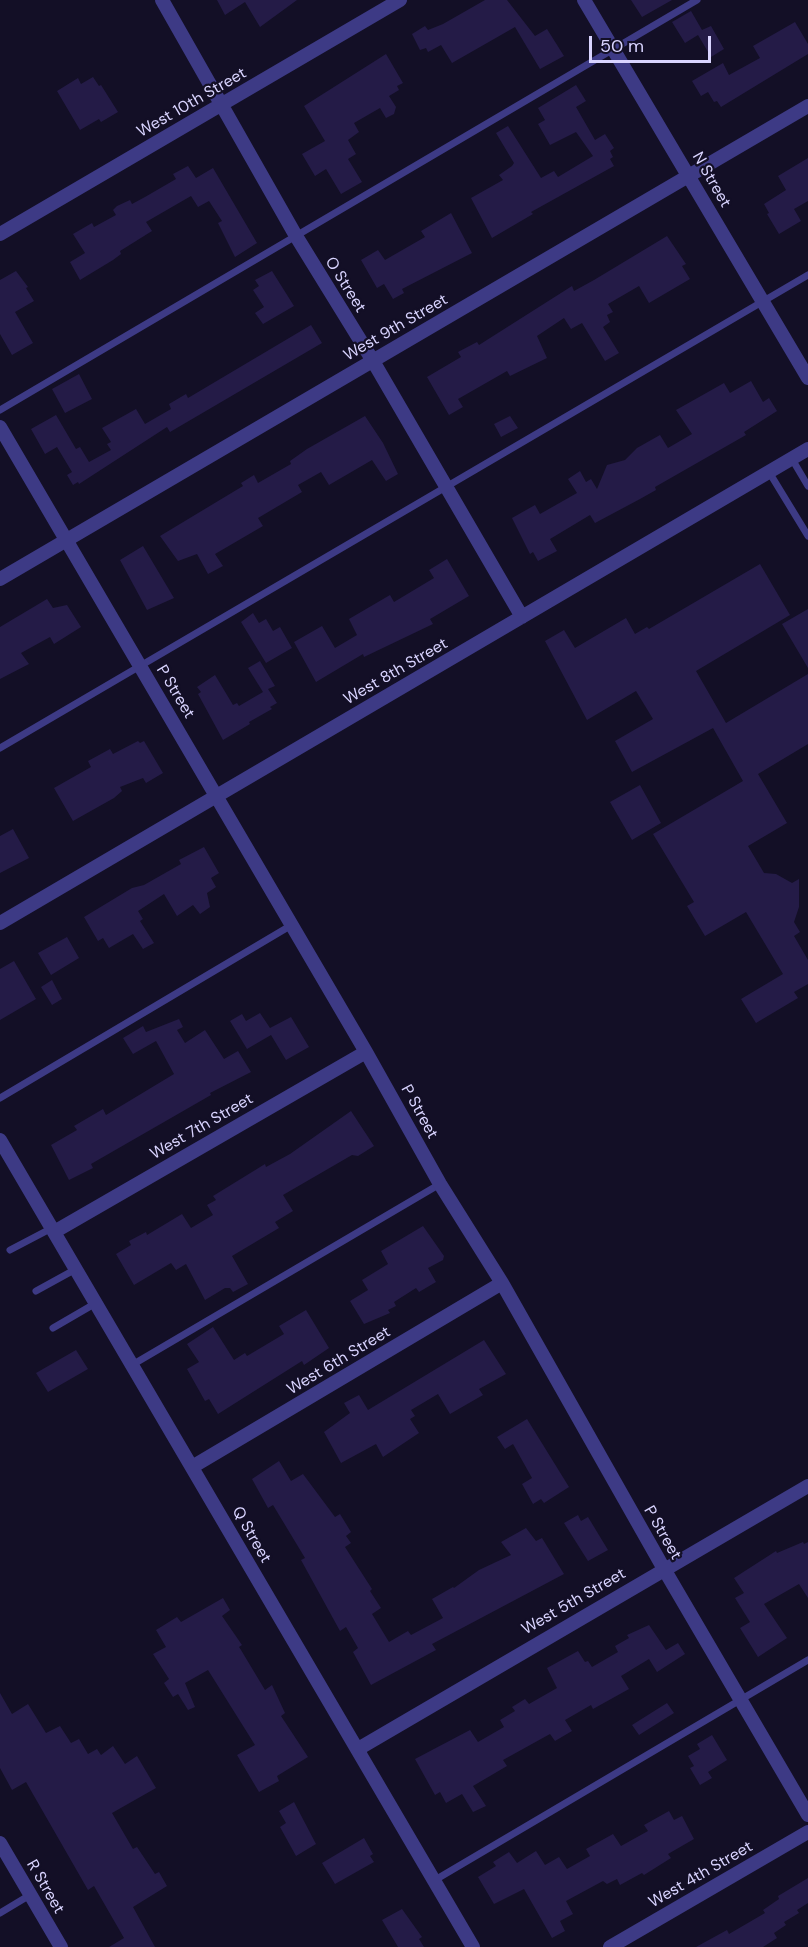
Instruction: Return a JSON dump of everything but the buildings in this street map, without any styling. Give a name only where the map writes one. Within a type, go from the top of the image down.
[{"type":"street","name":"O Street","points":[[162,0],[296,236],[522,617]]},
{"type":"street","name":"West 10th Street","points":[[0,234],[400,0]]},
{"type":"street","name":"N Street","points":[[584,0],[612,50],[690,175],[808,378]]},
{"type":"street","name":"West 9th Street","points":[[0,579],[808,106]]},
{"type":"street","name":"P Street","points":[[0,427],[217,796],[290,926],[366,1052],[440,1184],[502,1283],[663,1569],[808,1815]]},
{"type":"street","name":"West 8th Street","points":[[0,923],[808,449]]},
{"type":"street","name":"West 7th Street","points":[[53,1230],[366,1052]]},
{"type":"street","name":"Q Street","points":[[0,1140],[473,1947]]},
{"type":"street","name":"West 6th Street","points":[[192,1467],[502,1283]]},
{"type":"street","name":"West 5th Street","points":[[358,1749],[808,1486]]},
{"type":"street","name":"West 4th Street","points":[[610,1947],[808,1833]]},
{"type":"street","name":"R Street","points":[[0,1843],[61,1947]]},
{"type":"lane","points":[[0,410],[697,0]]},
{"type":"lane","points":[[0,748],[808,275]]},
{"type":"lane","points":[[792,459],[808,486]]},
{"type":"lane","points":[[769,472],[808,536]]},
{"type":"lane","points":[[0,1098],[290,926]]},
{"type":"lane","points":[[132,1365],[440,1184]]},
{"type":"lane","points":[[10,1250],[53,1230]]},
{"type":"lane","points":[[36,1291],[76,1269]]},
{"type":"lane","points":[[53,1328],[96,1303]]},
{"type":"lane","points":[[435,1880],[808,1660]]},
{"type":"lane","points":[[0,1913],[30,1895]]}]
